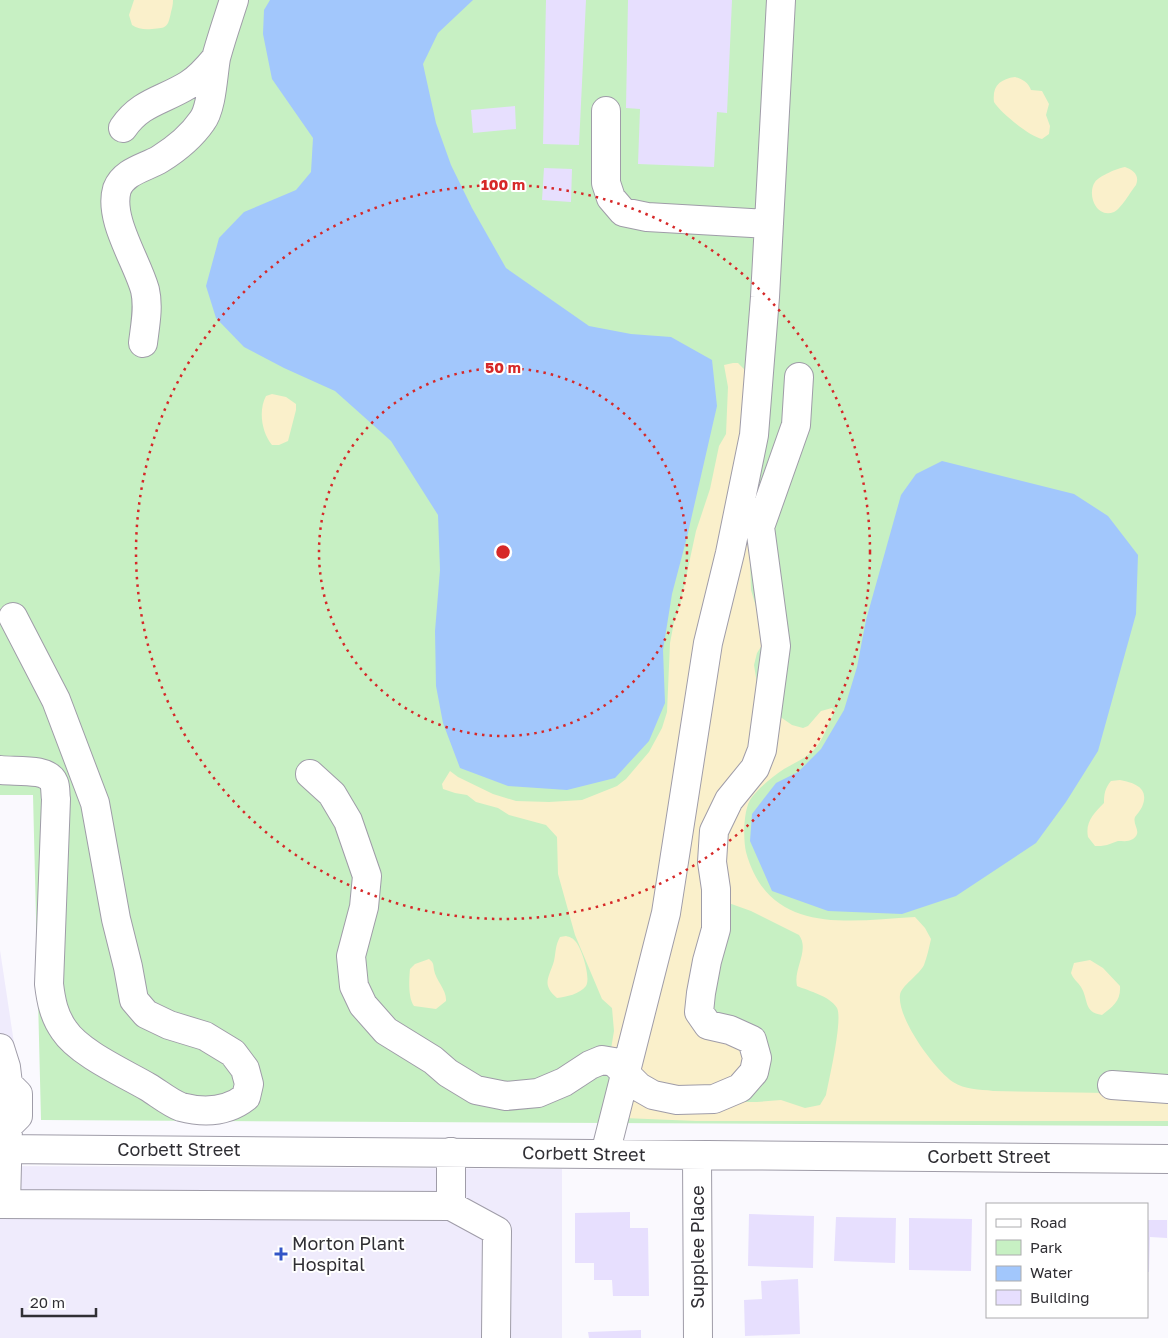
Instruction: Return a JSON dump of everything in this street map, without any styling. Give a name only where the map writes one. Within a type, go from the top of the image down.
[{"type":"street","points":[[143,343],[147,315],[145,292],[116,210],[117,189],[124,178],[137,169],[159,160],[184,141],[203,120],[211,95],[216,58],[234,0]]},
{"type":"street","points":[[605,1154],[666,913],[708,643],[730,553],[754,435],[769,224],[781,0]]},
{"type":"street","points":[[123,128],[132,116],[144,106],[186,86],[201,76],[216,58]]},
{"type":"street","points":[[606,111],[606,182],[611,198],[623,212],[647,217],[769,224]]},
{"type":"street","points":[[310,774],[332,794],[348,821],[368,876],[364,907],[351,956],[354,986],[363,1006],[386,1032],[433,1060],[448,1073],[476,1090],[506,1096],[538,1093],[564,1082],[590,1065],[602,1060],[614,1062],[638,1087],[653,1095],[677,1100],[714,1099],[740,1088],[754,1072],[757,1058],[752,1040],[730,1030],[708,1025],[699,1012],[707,961],[716,928],[716,889],[712,862],[714,831],[729,800],[754,768],[762,750],[776,646],[760,527],[796,425],[799,377]]},
{"type":"street","points":[[0,770],[17,772],[38,771],[48,775],[54,783],[56,799],[49,984],[51,1003],[57,1020],[65,1032],[83,1049],[180,1106],[204,1110],[224,1110],[237,1104],[246,1097],[249,1084],[245,1069],[233,1053],[205,1036],[169,1025],[146,1014],[134,1000],[116,919],[95,803],[56,700],[13,617]]},
{"type":"street","points":[[3,1072],[18,1094],[18,1116],[4,1135],[3,1204],[451,1206],[497,1231],[496,1338]]},
{"type":"street","points":[[1112,1085],[1168,1089]]},
{"type":"street","name":"Corbett Street","points":[[4,1135],[451,1152],[1168,1158]]},
{"type":"street","points":[[451,1152],[451,1206]]},
{"type":"street","name":"Supplee Place","points":[[698,1155],[698,1338]]},
{"type":"shaded area","points":[[0,950],[26,1123],[0,1126]]},
{"type":"shaded area","name":"Morton Plant Hospital","points":[[0,1166],[562,1169],[562,1338],[0,1338]]},
{"type":"green space","points":[[0,0],[1168,0],[1168,1126],[41,1120],[33,795],[0,795]]},
{"type":"sand","points":[[134,0],[173,0],[168,24],[161,28],[149,29],[132,25],[129,15]]},
{"type":"sand","points":[[1015,77],[1024,81],[1031,90],[1042,91],[1049,104],[1046,115],[1050,126],[1049,134],[1042,139],[1030,134],[1016,124],[994,102],[994,92],[998,84]]},
{"type":"sand","points":[[1125,167],[1135,173],[1137,178],[1136,185],[1117,210],[1107,213],[1102,212],[1094,204],[1092,198],[1095,182],[1100,177]]},
{"type":"sand","points":[[738,363],[744,369],[751,590],[764,642],[757,653],[754,665],[758,690],[752,760],[719,802],[711,908],[693,1003],[749,1045],[752,1063],[710,1095],[643,1084],[611,1049],[614,1031],[612,1008],[602,999],[575,935],[558,874],[557,837],[546,825],[509,815],[498,808],[476,802],[467,795],[443,789],[442,784],[450,771],[458,777],[493,794],[516,801],[582,800],[617,786],[626,779],[649,752],[662,728],[667,712],[670,643],[696,531],[710,489],[719,446],[726,434],[728,387],[724,365]]},
{"type":"sand","points":[[272,394],[286,397],[296,404],[288,441],[279,445],[272,445],[262,422],[262,408],[266,396]]},
{"type":"sand","points":[[832,708],[835,711],[817,747],[803,759],[771,778],[755,793],[749,802],[744,824],[745,846],[757,879],[773,898],[792,911],[814,918],[864,920],[915,917],[925,928],[931,939],[924,965],[901,992],[901,1005],[910,1029],[927,1055],[945,1075],[958,1085],[993,1091],[1168,1094],[1168,1121],[696,1121],[624,1118],[633,1091],[740,1102],[781,1100],[805,1108],[820,1105],[826,1095],[837,1036],[837,1008],[824,997],[797,986],[797,973],[803,947],[799,935],[751,911],[723,901],[715,863],[779,716],[792,725],[803,728],[808,726],[821,711]]},
{"type":"sand","points":[[1120,780],[1136,785],[1143,791],[1144,801],[1134,820],[1137,834],[1129,841],[1118,841],[1095,846],[1088,837],[1089,822],[1104,803],[1105,791],[1111,781]]},
{"type":"sand","points":[[566,936],[575,941],[581,951],[587,970],[587,982],[586,986],[577,993],[557,998],[549,989],[548,981],[558,940],[560,937]]},
{"type":"sand","points":[[429,959],[433,963],[435,974],[446,997],[446,1001],[436,1009],[414,1006],[410,994],[410,969],[415,964]]},
{"type":"sand","points":[[1090,960],[1103,968],[1120,986],[1118,999],[1102,1015],[1089,1008],[1081,987],[1071,973],[1074,963]]},
{"type":"water","points":[[270,0],[473,0],[438,33],[423,64],[436,123],[451,165],[472,208],[506,268],[589,326],[631,334],[671,337],[712,360],[717,406],[672,594],[663,650],[665,703],[649,741],[615,778],[567,790],[508,786],[460,768],[443,723],[436,686],[435,631],[440,570],[438,515],[391,441],[335,391],[244,347],[216,318],[206,286],[219,238],[244,212],[296,190],[311,172],[313,138],[272,79],[263,34],[264,10]]},
{"type":"water","points":[[942,461],[1074,494],[1108,516],[1138,555],[1136,614],[1098,751],[1066,802],[1036,843],[956,896],[902,914],[828,911],[772,891],[750,841],[752,814],[776,783],[798,772],[821,749],[844,710],[857,667],[866,620],[901,495],[916,474]]},
{"type":"building","points":[[546,0],[586,0],[579,145],[543,144]]},
{"type":"building","points":[[628,0],[732,0],[727,113],[717,112],[714,167],[638,164],[640,109],[626,108]]},
{"type":"building","points":[[515,106],[516,129],[473,133],[471,110]]},
{"type":"building","points":[[544,168],[572,169],[571,202],[542,200]]},
{"type":"building","points":[[630,1212],[630,1228],[648,1228],[649,1296],[613,1296],[612,1280],[594,1280],[594,1263],[575,1263],[575,1213]]},
{"type":"building","points":[[749,1214],[814,1216],[813,1268],[748,1266]]},
{"type":"building","points":[[836,1217],[896,1218],[895,1263],[834,1261]]},
{"type":"building","points":[[909,1218],[972,1219],[971,1271],[909,1270]]},
{"type":"building","points":[[1148,1220],[1167,1220],[1167,1238],[1150,1237],[1149,1272]]},
{"type":"building","points":[[798,1279],[800,1334],[745,1336],[744,1300],[762,1299],[761,1281]]},
{"type":"building","points":[[641,1330],[641,1338],[589,1338],[588,1332]]},
{"type":"place","name":"Morton Plant Hospital","points":[[281,1254]]}]
